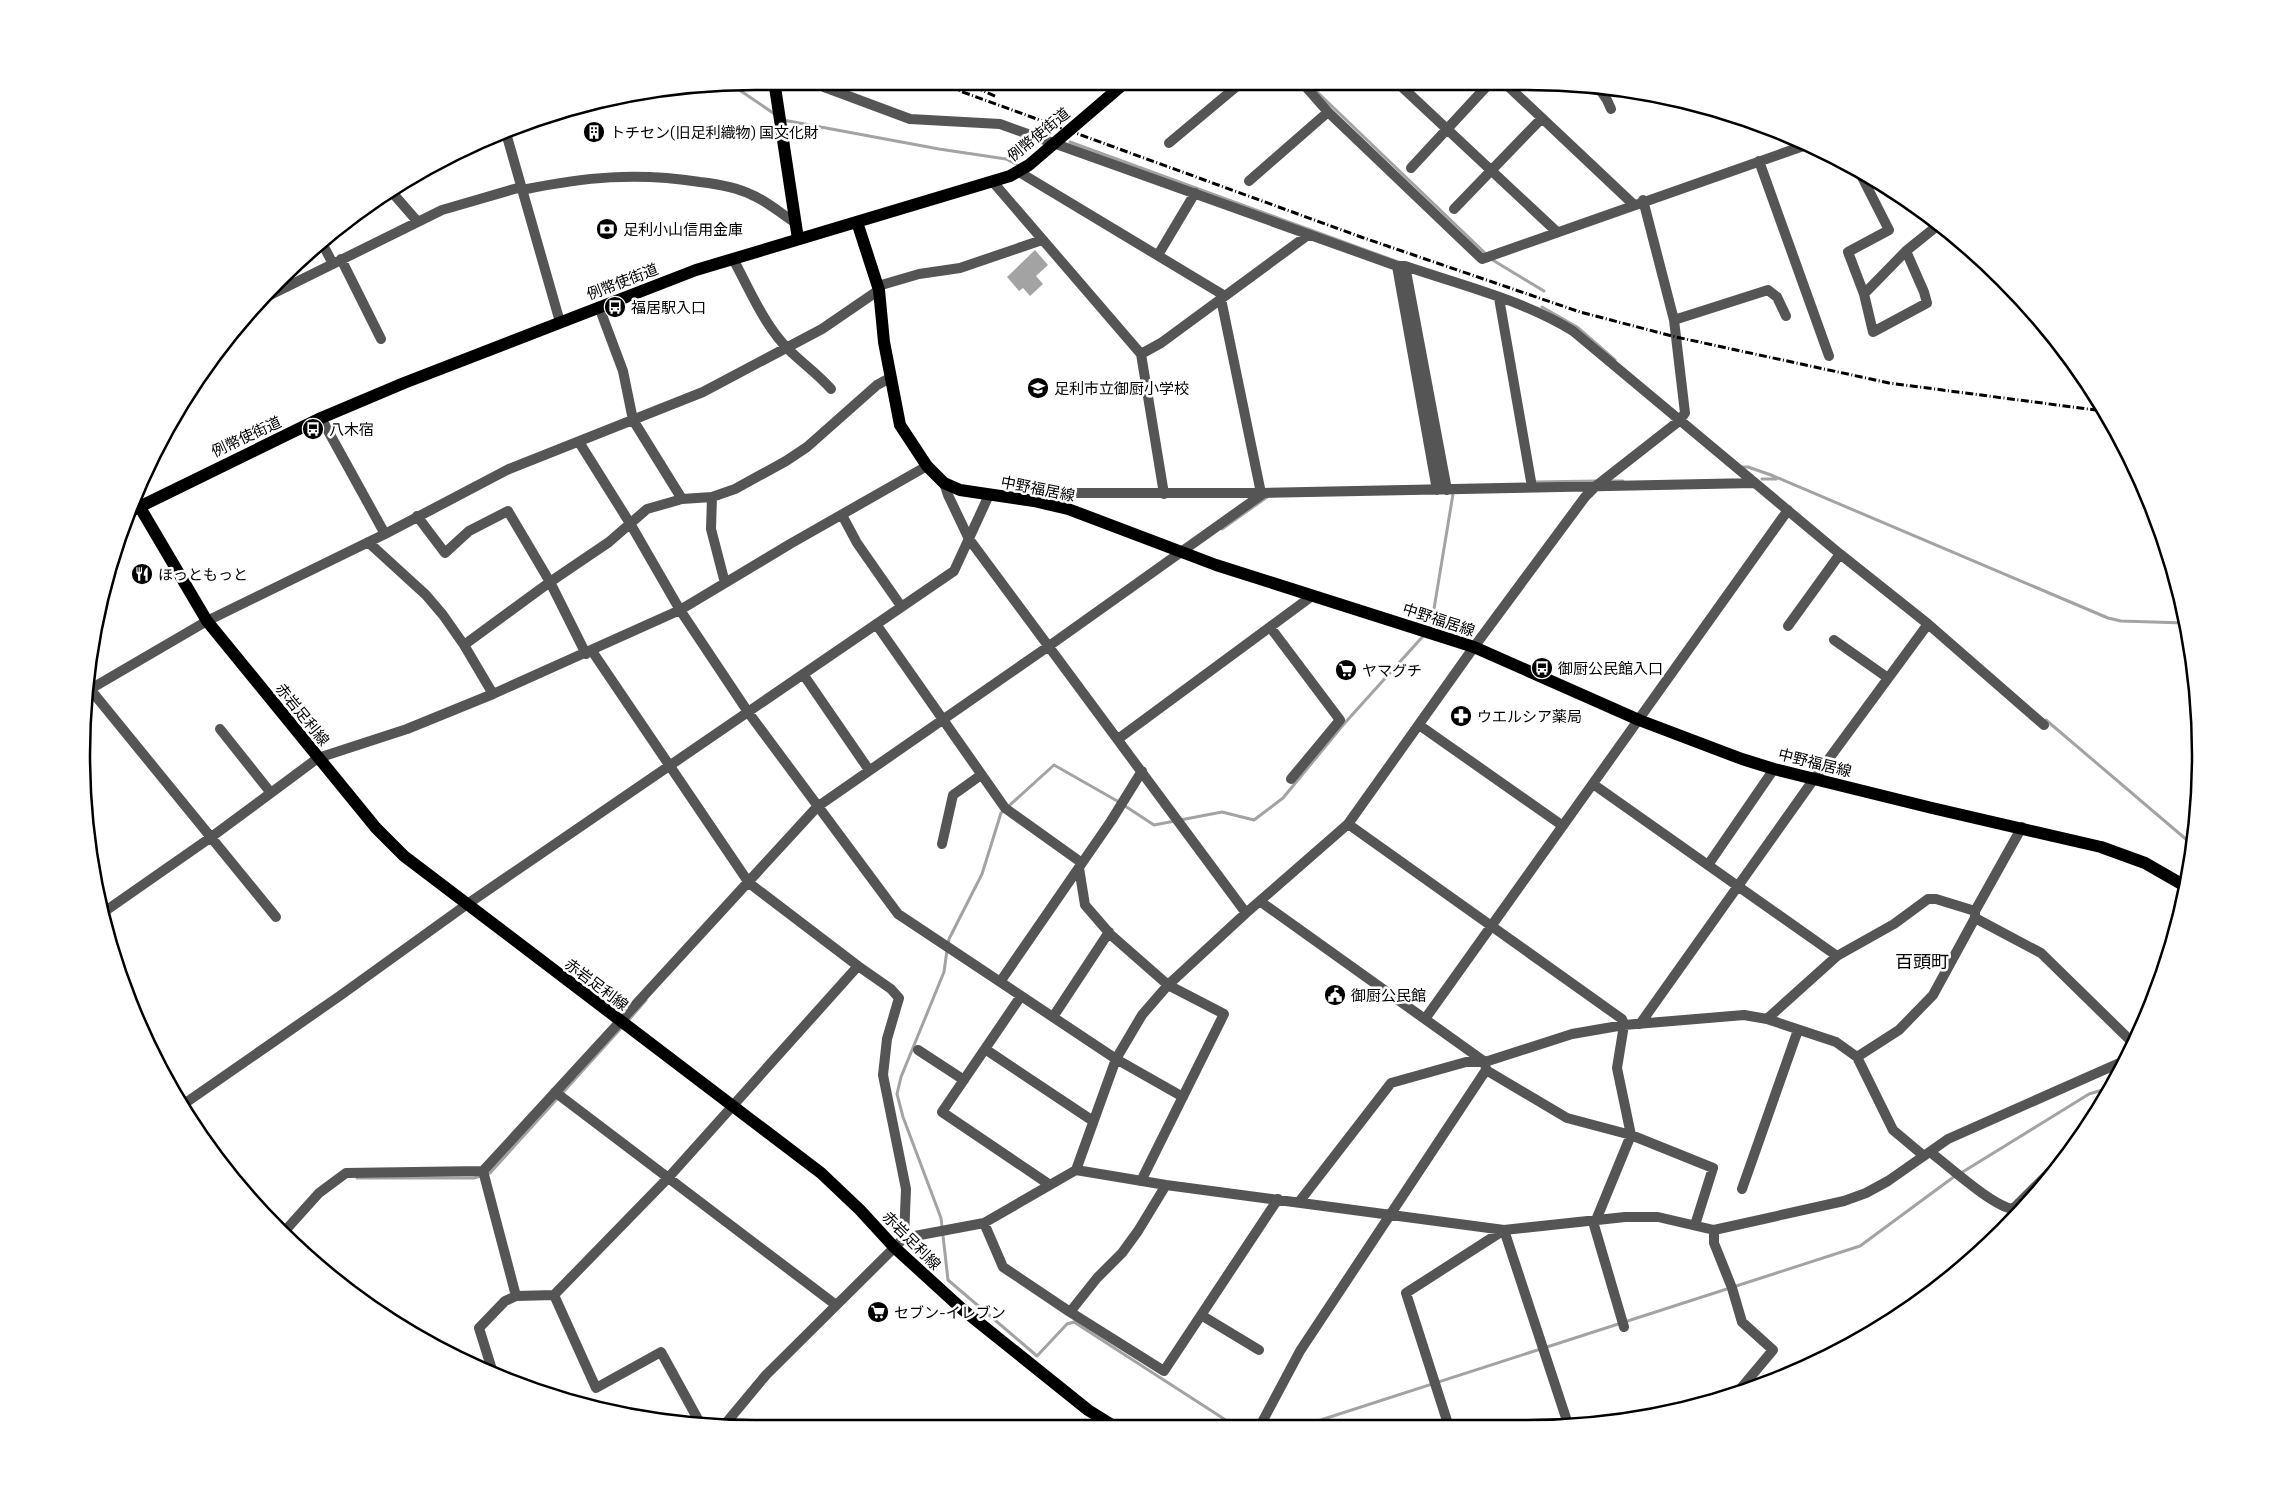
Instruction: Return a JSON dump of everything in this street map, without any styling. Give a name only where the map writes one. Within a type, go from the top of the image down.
[{"type":"main road","points":[[776,90],[794,222],[798,239]]},
{"type":"main road","name":"例幣使街道","points":[[140,503],[321,418],[404,383],[696,270],[993,182],[1019,172],[1116,90]]},
{"type":"main road","name":"中野福居線","points":[[856,222],[878,288],[890,378],[900,426],[927,466],[944,483],[960,490],[1034,501],[1068,509],[1181,553],[1474,647],[1639,720],[1708,747],[1774,769],[1932,808],[2022,827],[2123,854],[2144,863],[2179,883]]},
{"type":"main road","name":"赤岩足利線","points":[[137,511],[207,621],[376,828],[404,856],[820,1173],[860,1210],[894,1247],[962,1309],[1024,1360],[1088,1410],[1104,1420]]},
{"type":"street","points":[[832,90],[910,118],[1000,124],[1308,235],[1499,298],[1560,323],[1573,331],[1840,554],[1928,624],[2044,725]]},
{"type":"street","points":[[1169,143],[1232,90]]},
{"type":"street","points":[[1309,90],[1328,112],[1482,259],[1638,202],[1797,148]]},
{"type":"street","points":[[1405,90],[1557,232]]},
{"type":"street","points":[[1411,168],[1483,90]]},
{"type":"street","points":[[729,1419],[766,1375],[904,1238],[984,1223],[1076,1170],[1116,1060],[1142,1016],[1168,986],[1246,913],[1348,824],[1474,647],[1585,498],[1596,486],[1679,421],[1685,413],[1674,320],[1638,202],[1512,90]]},
{"type":"street","points":[[1603,95],[1611,109]]},
{"type":"street","points":[[1249,181],[1328,112]]},
{"type":"street","points":[[1454,209],[1492,172],[1542,118]]},
{"type":"street","points":[[507,138],[560,322]]},
{"type":"street","points":[[1759,161],[1829,356]]},
{"type":"street","points":[[1019,172],[1158,255],[1223,298],[1262,493]]},
{"type":"street","points":[[281,289],[442,210],[521,188],[576,179],[614,176],[675,178],[741,190],[754,196],[794,222]]},
{"type":"street","points":[[993,182],[1142,354],[1164,494]]},
{"type":"street","points":[[1864,182],[1888,230],[1848,252],[1864,294],[1874,332],[1927,303],[1906,251]]},
{"type":"street","points":[[1158,255],[1195,194]]},
{"type":"street","points":[[395,196],[417,221]]},
{"type":"street","points":[[1864,294],[1906,251],[1934,229]]},
{"type":"street","points":[[1142,354],[1162,343],[1308,235]]},
{"type":"street","points":[[94,687],[207,621],[385,534],[509,469],[703,392],[822,329],[878,288],[919,274],[960,268],[1042,240]]},
{"type":"street","points":[[326,247],[337,262],[381,339]]},
{"type":"street","points":[[733,259],[766,318],[788,348],[812,368],[831,389]]},
{"type":"street","points":[[1401,266],[1442,490]]},
{"type":"street","points":[[1674,320],[1768,290],[1777,297],[1786,316]]},
{"type":"street","points":[[1499,298],[1532,488]]},
{"type":"street","points":[[599,307],[623,371],[633,420],[682,499]]},
{"type":"street","points":[[464,644],[631,526],[647,509],[682,499],[712,497],[735,488],[786,462],[807,447],[877,385],[890,378]]},
{"type":"street","points":[[321,418],[385,534]]},
{"type":"street","points":[[578,442],[631,526],[680,610],[748,712],[898,914],[1116,1060],[1183,1097]]},
{"type":"street","points":[[109,909],[210,838],[318,758],[408,729],[589,652],[680,610],[927,466]]},
{"type":"street","points":[[944,483],[969,539],[1246,913]]},
{"type":"street","points":[[1034,501],[1045,493],[1262,493],[1754,483]]},
{"type":"street","points":[[288,1228],[319,1193],[346,1173],[483,1171],[817,807],[1050,646],[1262,493]]},
{"type":"street","points":[[188,1101],[466,905],[954,571],[989,495]]},
{"type":"street","points":[[712,497],[711,529],[725,583]]},
{"type":"street","points":[[1425,1020],[1788,510]]},
{"type":"street","points":[[417,516],[444,553],[469,531],[508,511],[589,652],[670,766],[749,883],[858,966],[891,988],[899,998],[887,1039],[883,1076],[906,1190],[904,1238]]},
{"type":"street","points":[[842,515],[857,543],[902,606]]},
{"type":"street","points":[[368,542],[426,596],[443,615],[464,644],[492,694]]},
{"type":"street","points":[[1788,626],[1840,554]]},
{"type":"street","points":[[1118,739],[1312,596]]},
{"type":"street","points":[[876,624],[1005,808],[1080,865],[1085,904],[1109,932],[1168,986],[1224,1014],[1141,1181]]},
{"type":"street","points":[[1640,1024],[1814,779],[1928,624]]},
{"type":"street","points":[[1270,627],[1340,720],[1291,779]]},
{"type":"street","points":[[1834,640],[1888,678]]},
{"type":"street","points":[[803,674],[869,770]]},
{"type":"street","points":[[93,696],[276,917]]},
{"type":"street","points":[[1419,725],[1563,826]]},
{"type":"street","points":[[220,728],[271,793]]},
{"type":"street","points":[[1708,865],[1774,769]]},
{"type":"street","points":[[1000,982],[1142,771]]},
{"type":"street","points":[[942,844],[953,795],[981,775]]},
{"type":"street","points":[[1593,784],[1837,956]]},
{"type":"street","points":[[1348,824],[1622,1019],[1624,1025],[1617,1068],[1630,1136],[1594,1225],[1623,1323]]},
{"type":"street","points":[[1857,1057],[1899,1030],[1933,995],[2022,827]]},
{"type":"street","points":[[1768,1019],[1837,956],[1894,924],[1928,899],[1936,898],[1975,914],[2041,953],[2128,1038]]},
{"type":"street","points":[[1260,902],[1425,1020],[1485,1066],[1566,1118],[1630,1136],[1712,1168],[1695,1225]]},
{"type":"street","points":[[1053,1018],[1109,932]]},
{"type":"street","points":[[490,1364],[479,1328],[506,1301],[516,1296],[554,1295],[668,1178],[858,966]]},
{"type":"street","points":[[1021,996],[942,1112],[1050,1186]]},
{"type":"street","points":[[1299,1202],[1391,1083],[1466,1062],[1485,1066],[1572,1034],[1624,1025],[1744,1015],[1768,1019],[1836,1042],[1857,1057],[1893,1130],[1993,1200],[2012,1209]]},
{"type":"street","points":[[1742,1189],[1798,1030]]},
{"type":"street","points":[[985,1049],[1093,1121]]},
{"type":"street","points":[[918,1050],[964,1080]]},
{"type":"street","points":[[1076,1170],[1166,1185],[1504,1230],[1625,1217],[1658,1217],[1714,1230],[1844,1201],[1888,1181],[1948,1139],[2115,1065]]},
{"type":"street","points":[[1263,1420],[1300,1351],[1392,1215],[1485,1066]]},
{"type":"street","points":[[555,1092],[836,1305]]},
{"type":"street","points":[[483,1171],[516,1296]]},
{"type":"street","points":[[1070,1312],[1097,1278],[1122,1253],[1166,1185]]},
{"type":"street","points":[[984,1223],[1003,1267],[1164,1372],[1278,1199]]},
{"type":"street","points":[[1447,1420],[1406,1293],[1504,1230]]},
{"type":"street","points":[[1504,1230],[1566,1419]]},
{"type":"street","points":[[1714,1230],[1714,1243],[1732,1288],[1742,1322],[1773,1350],[1744,1384]]},
{"type":"street","points":[[554,1295],[596,1388],[661,1352],[697,1417]]},
{"type":"street","points":[[1201,1316],[1259,1350]]},
{"type":"shaded area","points":[[1035,250],[1048,265],[1036,276],[1043,284],[1030,296],[1023,288],[1019,291],[1007,277]]},
{"type":"waterway","points":[[740,90],[776,115]]},
{"type":"waterway","points":[[1315,90],[1486,254]]},
{"type":"waterway","points":[[783,120],[939,149],[1006,159],[1016,164]]},
{"type":"waterway","points":[[1070,142],[1401,263]]},
{"type":"waterway","points":[[1491,259],[1544,291]]},
{"type":"waterway","points":[[1542,307],[1577,327],[1615,360]]},
{"type":"waterway","points":[[1741,467],[1748,467],[1771,475],[2108,618],[2121,621],[2178,623]]},
{"type":"waterway","points":[[1762,479],[1776,479]]},
{"type":"waterway","points":[[1534,482],[1598,481]]},
{"type":"waterway","points":[[1607,481],[1623,481]]},
{"type":"waterway","points":[[1429,630],[1453,494],[1451,493]]},
{"type":"waterway","points":[[1222,529],[1270,495]]},
{"type":"waterway","points":[[948,944],[982,874],[1001,813],[1054,765],[1119,802],[1154,825],[1222,812],[1254,820],[1283,798],[1343,725],[1425,634]]},
{"type":"waterway","points":[[2046,720],[2186,839]]},
{"type":"waterway","points":[[947,950],[944,972],[901,1077],[897,1094],[903,1117],[941,1218],[948,1280],[1037,1356],[1067,1324],[1074,1322],[1226,1420]]},
{"type":"waterway","points":[[627,1022],[646,1000]]},
{"type":"waterway","points":[[357,1178],[474,1178],[490,1173],[623,1026]]},
{"type":"waterway","points":[[1961,1173],[2089,1094],[2102,1090]]},
{"type":"waterway","points":[[1321,1420],[1860,1246],[1955,1176]]},
{"type":"railway","points":[[957,90],[1361,237],[1580,312],[1676,337],[1889,383],[2095,410]]},
{"type":"railway","points":[[982,90],[997,97]]},
{"type":"place","name":"トチセン(旧足利織物) 国文化財","points":[[594,132]]},
{"type":"place","name":"足利小山信用金庫","points":[[607,229]]},
{"type":"place","name":"福居駅入口","points":[[615,307]]},
{"type":"place","name":"足利市立御厨小学校","points":[[1038,388]]},
{"type":"place","name":"八木宿","points":[[313,429]]},
{"type":"place","name":"ほっともっと","points":[[142,574]]},
{"type":"place","name":"御厨公民館入口","points":[[1542,668]]},
{"type":"place","name":"ヤマグチ","points":[[1346,670]]},
{"type":"place","name":"ウエルシア薬局","points":[[1461,716]]},
{"type":"place","name":"御厨公民館","points":[[1335,995]]},
{"type":"place","name":"セブン-イレブン","points":[[878,1312]]},
{"type":"district","name":"百頭町","points":[[1922,961]]}]
